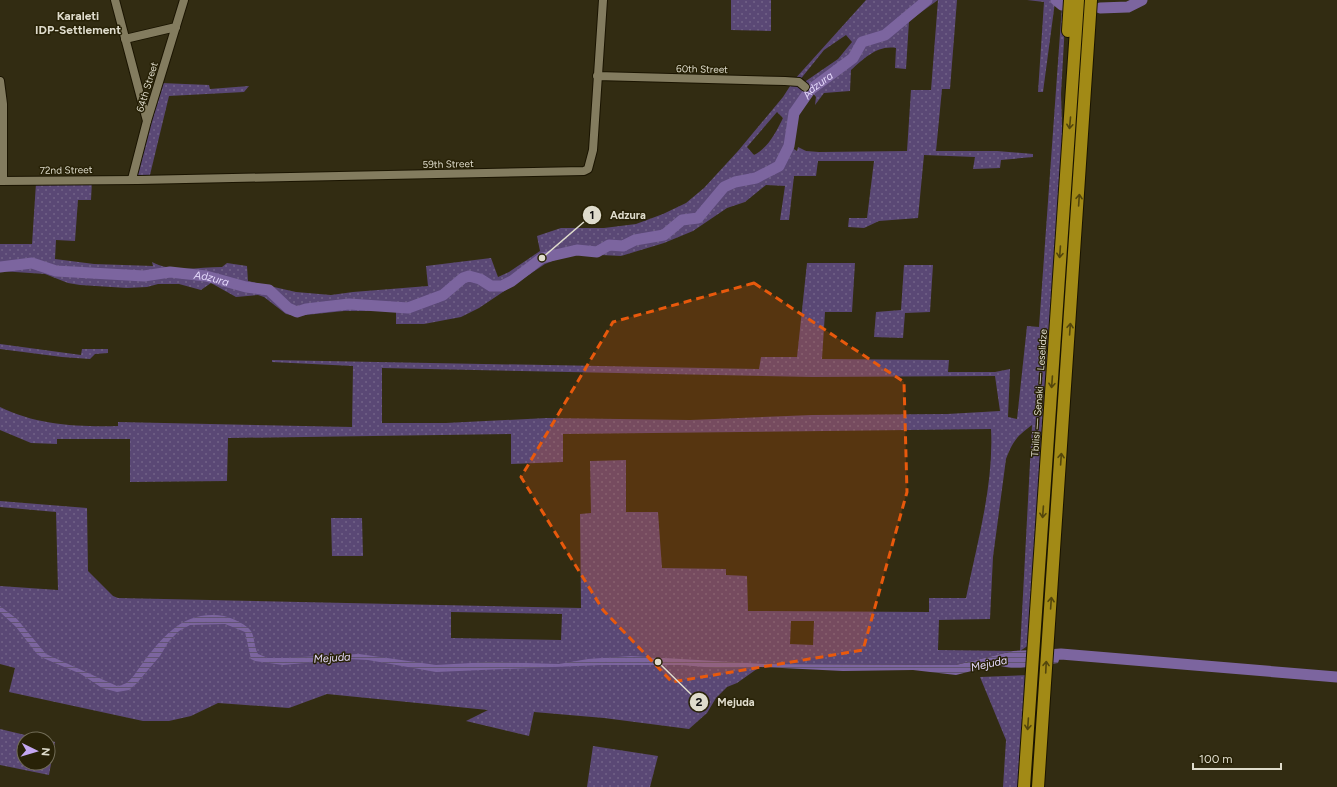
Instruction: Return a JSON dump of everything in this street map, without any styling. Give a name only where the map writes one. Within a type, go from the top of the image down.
[{"type":"highway","points":[[1070,0],[1066,74],[1072,96]]},
{"type":"highway","name":"Tbilisi — Senaki — Leselidze","points":[[1024,787],[1078,0]]},
{"type":"highway","points":[[1038,787],[1091,0]]},
{"type":"highway","points":[[1091,15],[1096,0]]},
{"type":"street","points":[[115,0],[147,121]]},
{"type":"street","name":"64th Street","points":[[135,180],[147,121],[184,0]]},
{"type":"street","name":"59th Street","points":[[135,180],[584,171],[588,169],[593,150],[603,0]]},
{"type":"street","points":[[125,40],[176,27]]},
{"type":"street","name":"60th Street","points":[[597,76],[785,81],[799,82],[805,86]]},
{"type":"street","points":[[0,81],[2,181]]},
{"type":"street","name":"72nd Street","points":[[2,181],[135,180]]},
{"type":"highlighted area","points":[[754,283],[904,382],[907,492],[863,650],[672,682],[603,610],[521,477],[613,322]]},
{"type":"shaded area","points":[[731,0],[771,0],[771,31],[731,30]]},
{"type":"shaded area","points":[[866,0],[926,0],[884,33],[861,40],[851,58],[809,89],[803,83],[838,59],[852,42],[846,35],[824,50],[799,81],[794,80]]},
{"type":"shaded area","points":[[931,0],[938,0],[909,21],[906,69],[895,68],[896,48],[883,48],[877,50],[851,70],[850,91],[824,93],[815,105],[816,97],[811,91],[854,60],[863,43],[888,35]]},
{"type":"shaded area","points":[[938,0],[957,0],[950,89],[942,89],[936,151],[997,151],[1033,154],[1033,157],[1001,160],[1000,168],[973,169],[975,157],[924,155],[918,218],[879,221],[864,228],[848,227],[849,218],[867,218],[874,161],[818,161],[816,176],[794,176],[789,220],[780,220],[785,186],[766,185],[745,202],[727,208],[693,231],[664,243],[621,256],[581,254],[565,256],[545,264],[479,308],[461,317],[424,324],[396,324],[396,311],[344,311],[296,316],[286,314],[264,297],[258,295],[236,297],[211,283],[201,290],[179,284],[158,284],[147,287],[127,288],[80,285],[68,283],[45,274],[0,271],[0,244],[32,244],[36,183],[92,181],[91,200],[78,200],[75,241],[56,240],[55,259],[94,264],[153,266],[152,262],[168,267],[186,269],[222,267],[227,263],[247,266],[248,281],[296,292],[331,295],[428,286],[426,266],[491,258],[498,277],[509,272],[540,251],[537,236],[561,228],[604,228],[636,224],[663,214],[686,203],[704,188],[738,151],[783,97],[792,83],[798,84],[809,92],[794,113],[789,146],[797,151],[798,147],[806,151],[819,152],[907,151],[911,90],[931,90]],"holes":[[[777,112],[783,118],[775,134],[768,143],[754,155],[747,147]]]},
{"type":"shaded area","points":[[1027,0],[1053,0],[1055,2],[1043,92],[1038,92],[1044,2]]},
{"type":"shaded area","points":[[1062,6],[1066,6],[1061,94],[1063,154],[1029,645],[1020,651],[1032,425],[1016,439],[1006,459],[993,557],[990,619],[939,620],[938,650],[1013,651],[956,665],[764,664],[737,683],[727,687],[716,698],[707,713],[689,729],[604,718],[534,712],[529,736],[466,721],[488,710],[327,694],[289,708],[218,703],[191,716],[169,721],[143,721],[9,692],[15,668],[0,664],[0,586],[58,590],[56,512],[0,507],[0,501],[87,508],[88,571],[113,596],[118,598],[581,608],[580,514],[591,513],[590,461],[626,460],[626,512],[658,512],[662,568],[726,569],[726,575],[747,576],[748,611],[929,612],[929,598],[966,598],[984,514],[990,471],[991,429],[563,434],[563,462],[511,464],[511,434],[228,438],[227,481],[130,482],[130,439],[57,439],[57,444],[31,443],[0,430],[0,407],[28,418],[58,424],[88,426],[118,426],[118,422],[352,427],[353,366],[272,362],[272,360],[759,369],[761,357],[797,357],[807,263],[855,263],[852,312],[825,312],[822,359],[949,360],[948,372],[995,372],[1010,369],[1008,417],[1017,419],[1027,326],[1039,327]],"holes":[[[382,368],[812,377],[995,376],[1000,411],[947,414],[812,415],[690,420],[547,418],[446,423],[382,423]],[[451,612],[562,614],[561,640],[451,638]],[[791,621],[814,621],[813,645],[790,644]]]},
{"type":"shaded area","points":[[161,83],[209,85],[210,89],[249,86],[244,92],[169,96],[149,179],[142,178],[134,175]]},
{"type":"shaded area","points":[[904,265],[933,265],[930,312],[905,313],[903,338],[874,337],[876,312],[901,310]]},
{"type":"shaded area","points":[[0,344],[81,355],[82,349],[108,349],[108,353],[95,354],[90,359],[62,357],[0,349]]},
{"type":"shaded area","points":[[331,518],[362,518],[363,556],[332,556]]},
{"type":"shaded area","points":[[1032,675],[1024,787],[1003,787],[1006,740],[980,677]]},
{"type":"shaded area","points":[[0,729],[16,733],[16,768],[0,765]]},
{"type":"shaded area","points":[[593,746],[658,756],[650,787],[587,787]]},
{"type":"shaded area","points":[[29,771],[50,771],[49,775]]},
{"type":"water","points":[[0,606],[17,619],[46,654],[117,686],[129,681],[158,643],[176,627],[197,617],[210,615],[224,616],[246,626],[251,631],[258,654],[268,658],[359,654],[436,665],[489,662],[559,664],[588,659],[631,656],[764,664],[956,665],[1013,651],[1058,649],[1061,654],[1058,663],[1021,668],[995,665],[956,675],[913,670],[843,671],[761,667],[715,668],[682,665],[601,665],[436,672],[368,660],[348,659],[283,665],[255,661],[251,659],[245,632],[225,624],[190,625],[179,631],[169,641],[160,656],[136,684],[129,690],[117,692],[102,688],[81,674],[37,654],[16,627],[0,612]]},
{"type":"waterway","name":"Adzura","points":[[0,267],[32,263],[56,271],[144,276],[170,272],[206,276],[246,287],[269,290],[288,308],[297,312],[306,309],[349,304],[408,308],[443,295],[463,278],[469,276],[480,279],[491,286],[502,286],[512,281],[542,258],[577,250],[597,252],[609,245],[623,246],[635,240],[664,235],[682,220],[698,218],[724,187],[735,182],[756,178],[779,166],[789,146],[794,113],[810,90],[853,58],[862,42],[885,35],[927,0]]},
{"type":"waterway","name":"Adzura","points":[[1056,0],[1062,5]]},
{"type":"waterway","name":"Adzura","points":[[1100,8],[1128,7],[1142,0]]},
{"type":"waterway","name":"Mejuda","points":[[1047,655],[1061,654],[1337,677]]},
{"type":"place","name":"Adzura","points":[[542,258]]},
{"type":"place","name":"Mejuda","points":[[658,662]]},
{"type":"district","name":"Karaleti IDP-Settlement","points":[[78,23]]}]
